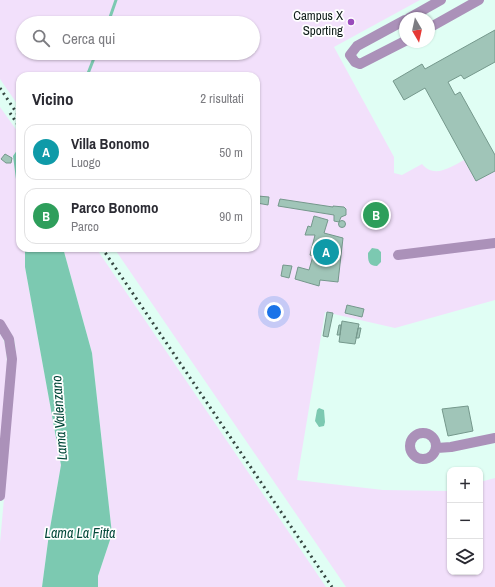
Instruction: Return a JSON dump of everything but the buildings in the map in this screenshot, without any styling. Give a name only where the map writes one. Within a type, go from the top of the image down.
[{"type":"street","points":[[416,12],[427,3],[442,0]]},
{"type":"street","points":[[435,25],[479,0]]},
{"type":"street","points":[[399,23],[357,46],[350,55],[355,62],[360,64],[366,63],[399,44]]},
{"type":"street","points":[[398,255],[495,243]]},
{"type":"street","points":[[0,324],[9,339],[12,359],[0,496]]},
{"type":"street","points":[[437,448],[452,447],[495,438]]},
{"type":"shaded area","points":[[0,0],[420,0],[334,47],[394,157],[394,173],[402,175],[422,164],[432,171],[443,170],[464,160],[476,181],[495,171],[495,300],[395,328],[325,312],[297,480],[383,490],[447,491],[447,575],[483,575],[483,481],[495,478],[495,587],[346,587],[117,252],[260,252],[260,72],[16,72],[16,102],[0,79]]},
{"type":"shaded area","points":[[0,107],[16,129],[16,152],[13,156],[16,179],[16,252],[25,252],[25,267],[61,465],[49,534],[42,587],[0,587],[0,543],[16,358],[13,336],[6,326],[0,321]]},
{"type":"shaded area","points":[[64,252],[99,252],[326,587],[98,587],[98,576],[112,534],[92,353]]},
{"type":"shaded area","points":[[0,334],[4,343],[7,357],[7,373],[5,411],[0,455]]},
{"type":"water","points":[[16,152],[16,179],[13,156]]},
{"type":"water","points":[[372,248],[378,249],[381,252],[381,262],[377,266],[370,264],[368,260],[368,253]]},
{"type":"water","name":"Lama La Fitta","points":[[25,252],[64,252],[92,353],[112,534],[98,576],[98,587],[42,587],[49,534],[61,465],[25,267]]},
{"type":"water","points":[[319,408],[324,410],[325,422],[324,426],[319,427],[315,421],[317,410]]},
{"type":"waterway","points":[[110,16],[116,0]]},
{"type":"waterway","points":[[89,72],[93,60]]},
{"type":"railway","points":[[0,88],[16,112]]},
{"type":"railway","points":[[10,113],[16,122]]},
{"type":"railway","points":[[105,252],[332,587]]},
{"type":"place","name":"Campus X Sporting","points":[[351,22]]},
{"type":"place","name":"Parco Bonomo","points":[[376,215]]},
{"type":"place","name":"Villa Bonomo","points":[[326,252]]},
{"type":"water label","name":"Lama Valenzano","points":[[59,418]]}]
